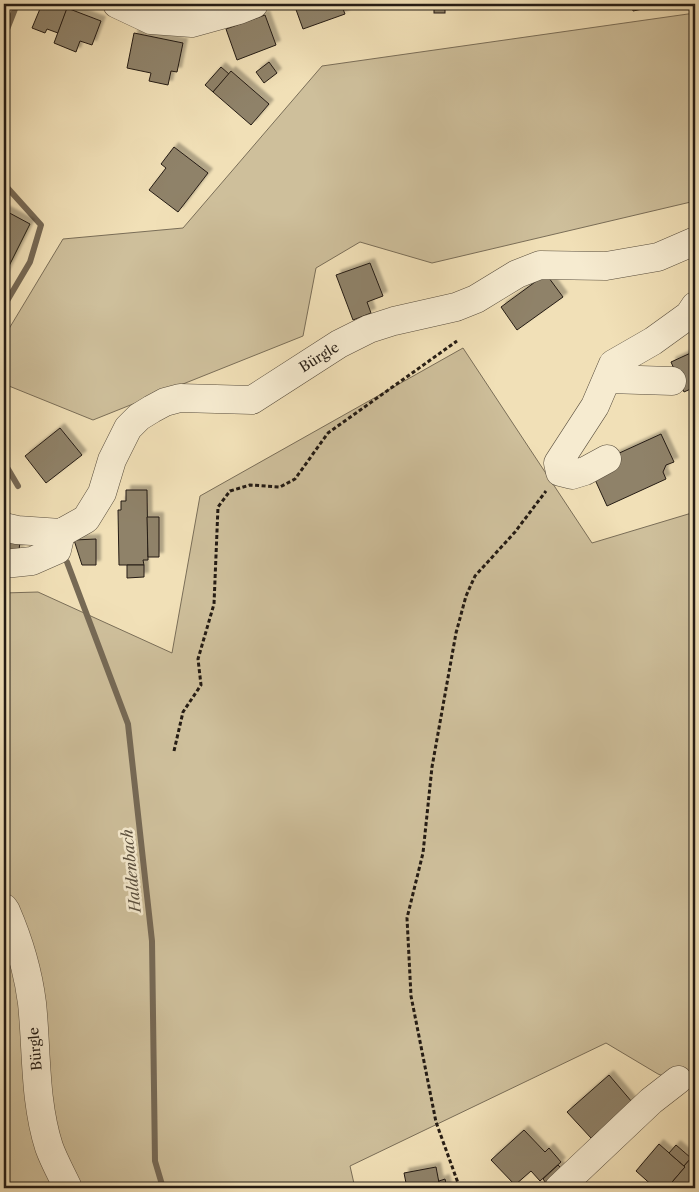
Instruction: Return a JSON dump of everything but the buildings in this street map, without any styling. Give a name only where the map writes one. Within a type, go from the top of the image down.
[{"type":"street","points":[[117,4],[151,20],[192,23],[254,4]]},
{"type":"street","name":"Bürgle","points":[[61,533],[86,519],[102,494],[112,460],[128,428],[139,418],[165,402],[180,398],[252,400],[339,344],[369,329],[394,321],[456,307],[476,299],[517,274],[540,265],[606,266],[658,257],[695,241]]},
{"type":"street","points":[[607,459],[585,471],[572,475],[560,472],[558,463],[595,406],[613,364],[653,341],[689,315],[695,306]]},
{"type":"street","points":[[608,378],[672,381]]},
{"type":"street","points":[[4,527],[17,530],[61,533],[57,550],[32,561],[4,564]]},
{"type":"street","name":"Bürgle","points":[[4,908],[16,934],[26,968],[32,1002],[42,1118],[49,1148],[68,1188]]},
{"type":"street","points":[[560,1188],[651,1102],[678,1080]]},
{"type":"path","points":[[174,751],[183,712],[201,685],[198,659],[214,604],[218,507],[230,491],[250,485],[280,487],[296,479],[328,432],[457,341]]},
{"type":"path","points":[[458,1188],[458,1183],[436,1122],[411,996],[407,918],[423,854],[432,767],[456,633],[466,596],[475,576],[515,532],[560,472]]},
{"type":"shaded area","points":[[695,13],[695,201],[432,263],[360,242],[316,268],[303,336],[93,420],[4,384],[4,337],[63,239],[183,228],[322,66]]},
{"type":"shaded area","points":[[463,348],[592,543],[695,512],[695,1088],[658,1074],[606,1043],[350,1166],[355,1188],[4,1188],[4,593],[38,592],[172,653],[200,496]]},
{"type":"waterway","name":"Haldenbach","points":[[4,37],[17,4]]},
{"type":"waterway","name":"Haldenbach","points":[[4,184],[41,225],[30,262],[4,306]]},
{"type":"waterway","name":"Haldenbach","points":[[8,469],[18,486]]},
{"type":"waterway","name":"Haldenbach","points":[[67,562],[128,724],[152,941],[155,1161],[163,1188]]}]
